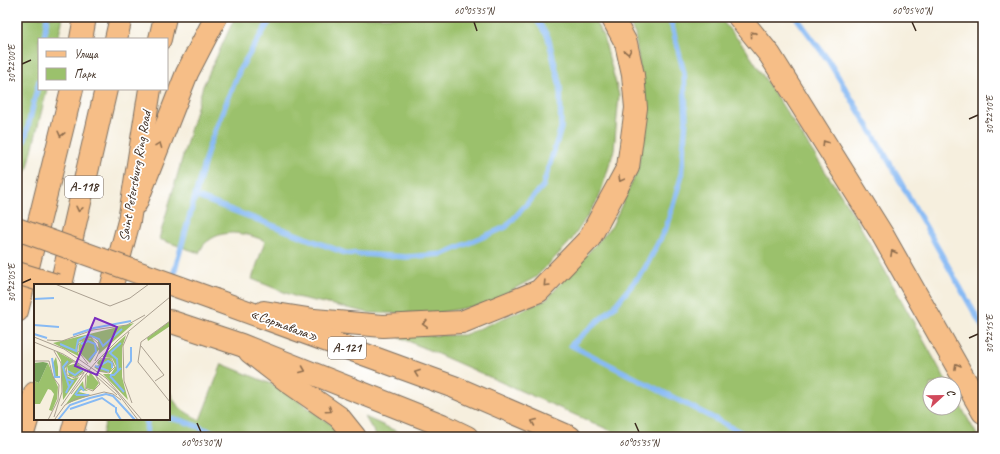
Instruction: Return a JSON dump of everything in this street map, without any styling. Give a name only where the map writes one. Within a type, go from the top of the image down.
[{"type":"main road","points":[[76,38],[78,17]]},
{"type":"main road","points":[[81,38],[85,17]]},
{"type":"main road","points":[[116,38],[121,17]]},
{"type":"main road","points":[[160,38],[165,17]]},
{"type":"main road","points":[[129,221],[187,73],[216,17]]},
{"type":"main road","points":[[240,309],[314,320],[383,326],[462,322],[539,291],[589,239],[628,167],[636,108],[626,43],[612,17]]},
{"type":"main road","points":[[739,17],[770,55],[882,234],[983,412]]},
{"type":"main road","name":"А-118","points":[[61,284],[106,90]]},
{"type":"main road","name":"Saint Petersburg Ring Road","points":[[112,284],[129,221],[150,90]]},
{"type":"main road","points":[[17,311],[71,91]]},
{"type":"main road","name":"«Сортавала»","points":[[17,229],[454,387],[570,437]]},
{"type":"main road","points":[[17,273],[53,284]]},
{"type":"main road","name":"А-121","points":[[170,321],[206,332],[241,345],[467,437]]},
{"type":"main road","points":[[241,345],[290,383],[338,417],[355,437]]},
{"type":"main road","points":[[22,437],[34,396]]},
{"type":"green space","points":[[17,17],[63,17],[58,38],[38,38],[38,90],[47,90],[27,171],[17,180]]},
{"type":"green space","points":[[235,17],[592,17],[603,35],[619,95],[614,150],[599,198],[571,241],[536,277],[486,304],[438,313],[370,313],[296,297],[252,279],[265,241],[244,234],[222,234],[207,242],[199,253],[159,239],[203,86]]},
{"type":"green space","points":[[625,17],[719,17],[745,48],[855,217],[944,376],[922,376],[922,416],[962,416],[962,408],[978,437],[625,437],[397,336],[464,335],[546,300],[612,226],[638,169],[645,109],[635,34]]},
{"type":"green space","points":[[222,364],[281,388],[332,425],[341,437],[102,437],[106,420],[170,420],[170,392],[177,405],[200,420]]},
{"type":"green space","points":[[365,417],[409,437],[377,437]]},
{"type":"waterway","points":[[44,38],[47,17]]},
{"type":"waterway","points":[[172,280],[209,146],[240,69],[272,17]]},
{"type":"waterway","points":[[195,196],[345,253],[406,257],[443,254],[506,227],[543,186],[561,128],[560,86],[548,37],[535,17]]},
{"type":"waterway","points":[[668,17],[671,22],[684,73],[686,119],[681,178],[666,228],[644,270],[614,307],[571,345],[750,437]]},
{"type":"waterway","points":[[796,17],[828,60],[883,151],[983,328]]},
{"type":"waterway","points":[[17,154],[25,139],[38,85]]},
{"type":"waterway","points":[[170,418],[183,421],[226,437]]},
{"type":"waterway","points":[[146,437],[147,420]]}]
